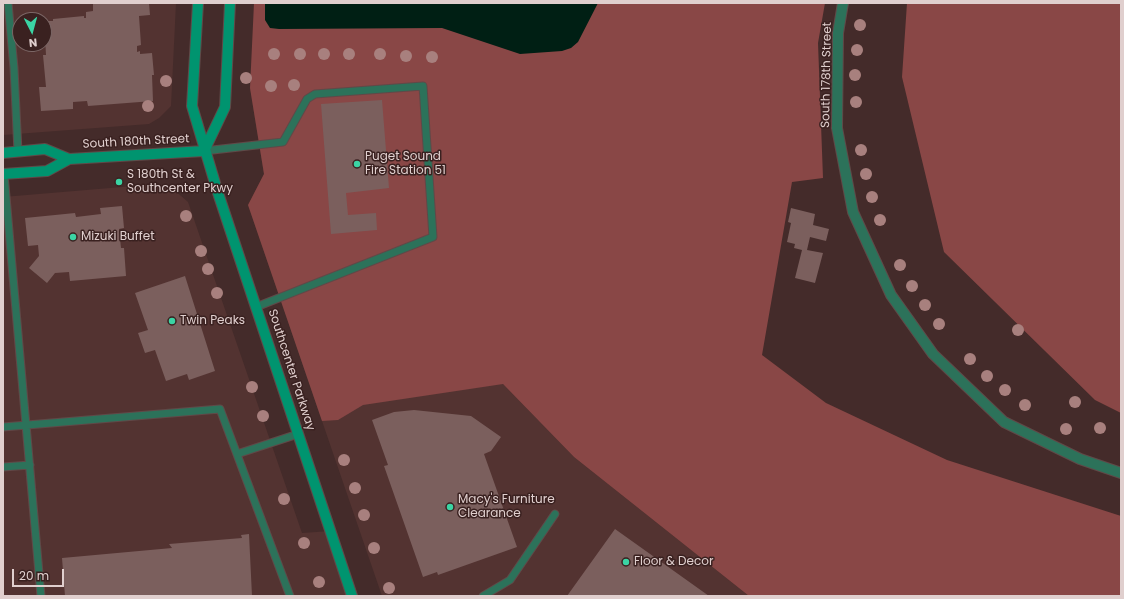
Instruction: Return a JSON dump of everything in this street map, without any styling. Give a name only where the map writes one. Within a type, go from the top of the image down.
[{"type":"main road","name":"Southcenter Parkway","points":[[198,3],[192,106],[204,151],[352,596]]},
{"type":"main road","points":[[204,151],[225,107],[230,3]]},
{"type":"main road","name":"South 180th Street","points":[[3,153],[45,149],[69,159]]},
{"type":"main road","name":"South 180th Street","points":[[3,174],[47,171],[69,159],[204,151]]},
{"type":"street","name":"South 178th Street","points":[[843,3],[838,33],[837,128],[854,212],[891,295],[933,354],[1004,422],[1080,459],[1121,473]]},
{"type":"lane","points":[[8,3],[14,68],[18,152]]},
{"type":"lane","points":[[204,151],[283,142],[307,99],[315,94],[423,86],[434,237],[256,307]]},
{"type":"lane","points":[[3,174],[42,596]]},
{"type":"lane","points":[[3,427],[220,409],[290,596]]},
{"type":"lane","points":[[237,454],[298,434]]},
{"type":"lane","points":[[3,468],[30,465]]},
{"type":"lane","points":[[483,596],[510,580],[555,514]]},
{"type":"shaded area","points":[[3,3],[176,3],[171,106],[159,118],[149,124],[3,135]]},
{"type":"shaded area","points":[[254,3],[825,3],[818,43],[823,178],[792,182],[762,355],[826,403],[947,460],[1121,516],[1121,596],[749,596],[574,457],[503,384],[363,405],[338,420],[322,421],[248,205],[264,174],[250,88]]},
{"type":"shaded area","points":[[265,3],[598,3],[578,42],[571,48],[562,51],[520,54],[442,28],[270,28],[265,20]]},
{"type":"shaded area","points":[[907,3],[1121,3],[1121,413],[1095,400],[944,252],[902,77]]},
{"type":"shaded area","points":[[250,88],[503,384],[574,457],[749,596],[382,596],[248,205],[264,174]]},
{"type":"shaded area","points":[[158,184],[173,189],[188,202],[302,533],[331,531],[353,596],[3,596],[3,197]]},
{"type":"building","points":[[93,3],[149,3],[150,15],[139,16],[141,45],[137,46],[137,52],[140,51],[140,54],[152,53],[154,75],[152,75],[153,101],[88,106],[87,101],[73,102],[73,109],[41,111],[39,87],[46,87],[43,55],[46,55],[46,52],[52,52],[53,19],[84,16],[84,18],[86,18],[86,12],[93,11]]},
{"type":"building","name":"Puget Sound Fire Station 51","points":[[382,100],[389,188],[346,193],[348,215],[376,213],[377,230],[331,234],[321,104]]},
{"type":"building","name":"Mizuki Buffet","points":[[122,206],[124,228],[119,229],[121,248],[124,248],[126,276],[70,281],[69,272],[55,273],[47,283],[29,268],[39,256],[38,245],[28,246],[25,218],[75,213],[76,217],[101,214],[100,208]]},
{"type":"building","points":[[791,208],[815,214],[813,225],[829,229],[826,241],[810,237],[807,250],[823,253],[815,283],[795,278],[802,250],[794,248],[795,244],[787,242],[791,223],[788,222]]},
{"type":"building","name":"Twin Peaks","points":[[185,276],[215,371],[189,380],[187,374],[166,381],[155,350],[145,353],[138,333],[148,330],[135,293]]},
{"type":"building","name":"Macy's Furniture Clearance","points":[[414,410],[471,416],[501,437],[491,451],[484,454],[517,547],[438,575],[437,572],[423,577],[384,466],[388,465],[372,420],[394,412]]},
{"type":"building","name":"Floor & Decor","points":[[615,529],[709,596],[567,596]]},
{"type":"building","points":[[249,534],[252,596],[65,596],[62,558],[172,548],[169,544],[242,538],[241,535]]},
{"type":"place","name":"Puget Sound Fire Station 51","points":[[357,164]]},
{"type":"place","name":"S 180th St & Southcenter Pkwy","points":[[119,182]]},
{"type":"place","name":"Mizuki Buffet","points":[[73,237]]},
{"type":"place","name":"Twin Peaks","points":[[172,321]]},
{"type":"place","name":"Macy's Furniture Clearance","points":[[450,507]]},
{"type":"place","name":"Floor & Decor","points":[[626,562]]}]
